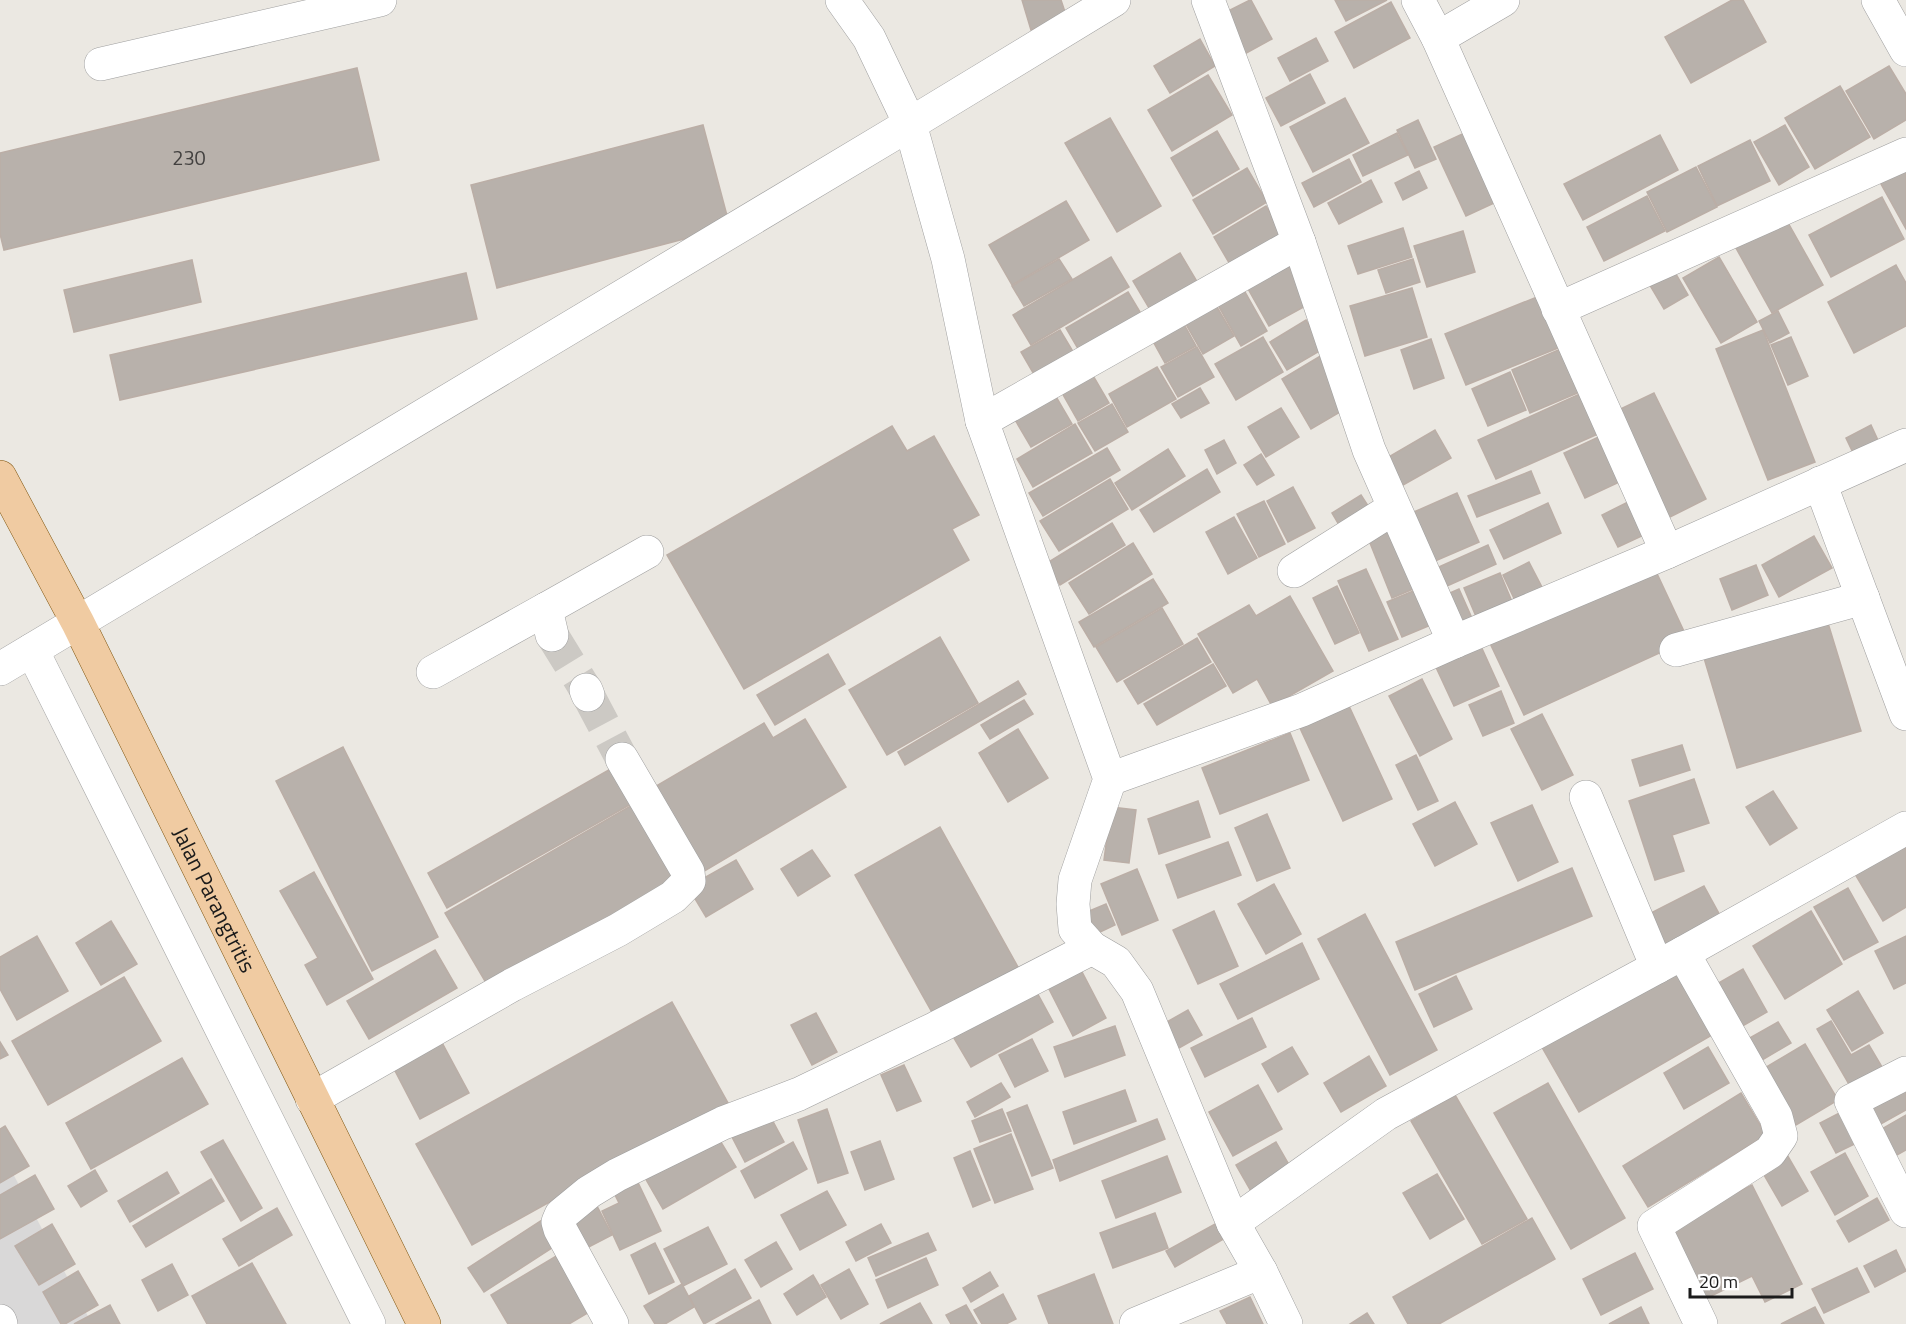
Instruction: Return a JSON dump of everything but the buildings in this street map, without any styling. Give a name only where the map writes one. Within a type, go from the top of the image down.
[{"type":"main road","name":"Jalan Parangtritis","points":[[0,477],[78,623],[424,1324]]},
{"type":"street","points":[[101,64],[380,0]]},
{"type":"street","points":[[842,0],[869,38],[910,124],[948,260],[982,421],[1110,779],[1075,880],[1073,904],[1075,929],[1092,948],[1116,962],[1137,991],[1233,1222],[1286,1324]]},
{"type":"street","points":[[0,669],[1114,0]]},
{"type":"street","points":[[1208,0],[1299,242],[1369,450],[1454,642]]},
{"type":"street","points":[[1418,0],[1438,38],[1667,552]]},
{"type":"street","points":[[1438,38],[1503,0]]},
{"type":"street","points":[[1878,0],[1906,50]]},
{"type":"street","points":[[1558,309],[1906,154]]},
{"type":"street","points":[[982,421],[1299,242]]},
{"type":"street","points":[[1110,779],[1302,710],[1906,446]]},
{"type":"street","points":[[1821,483],[1906,714]]},
{"type":"street","points":[[1294,571],[1394,507]]},
{"type":"street","points":[[433,672],[549,622],[648,552]]},
{"type":"street","points":[[1676,650],[1863,598]]},
{"type":"street","points":[[32,650],[369,1324]]},
{"type":"street","points":[[312,1099],[520,980],[618,930],[673,897],[684,887],[689,881],[688,872],[622,759]]},
{"type":"street","points":[[1586,796],[1670,960],[1776,1117],[1781,1136],[1770,1152],[1654,1226],[1701,1324]]},
{"type":"street","points":[[1233,1222],[1386,1114],[1670,960],[1906,828]]},
{"type":"street","points":[[612,1324],[558,1222],[561,1215],[589,1192],[617,1175],[723,1123],[799,1094],[936,1028],[1092,948]]},
{"type":"street","points":[[1906,1073],[1851,1101],[1906,1211]]},
{"type":"street","points":[[1136,1324],[1261,1272]]},
{"type":"shaded area","points":[[0,1149],[92,1324],[0,1324]]},
{"type":"tunnel","points":[[552,635],[586,690]]},
{"type":"tunnel","points":[[588,695],[622,759]]}]
